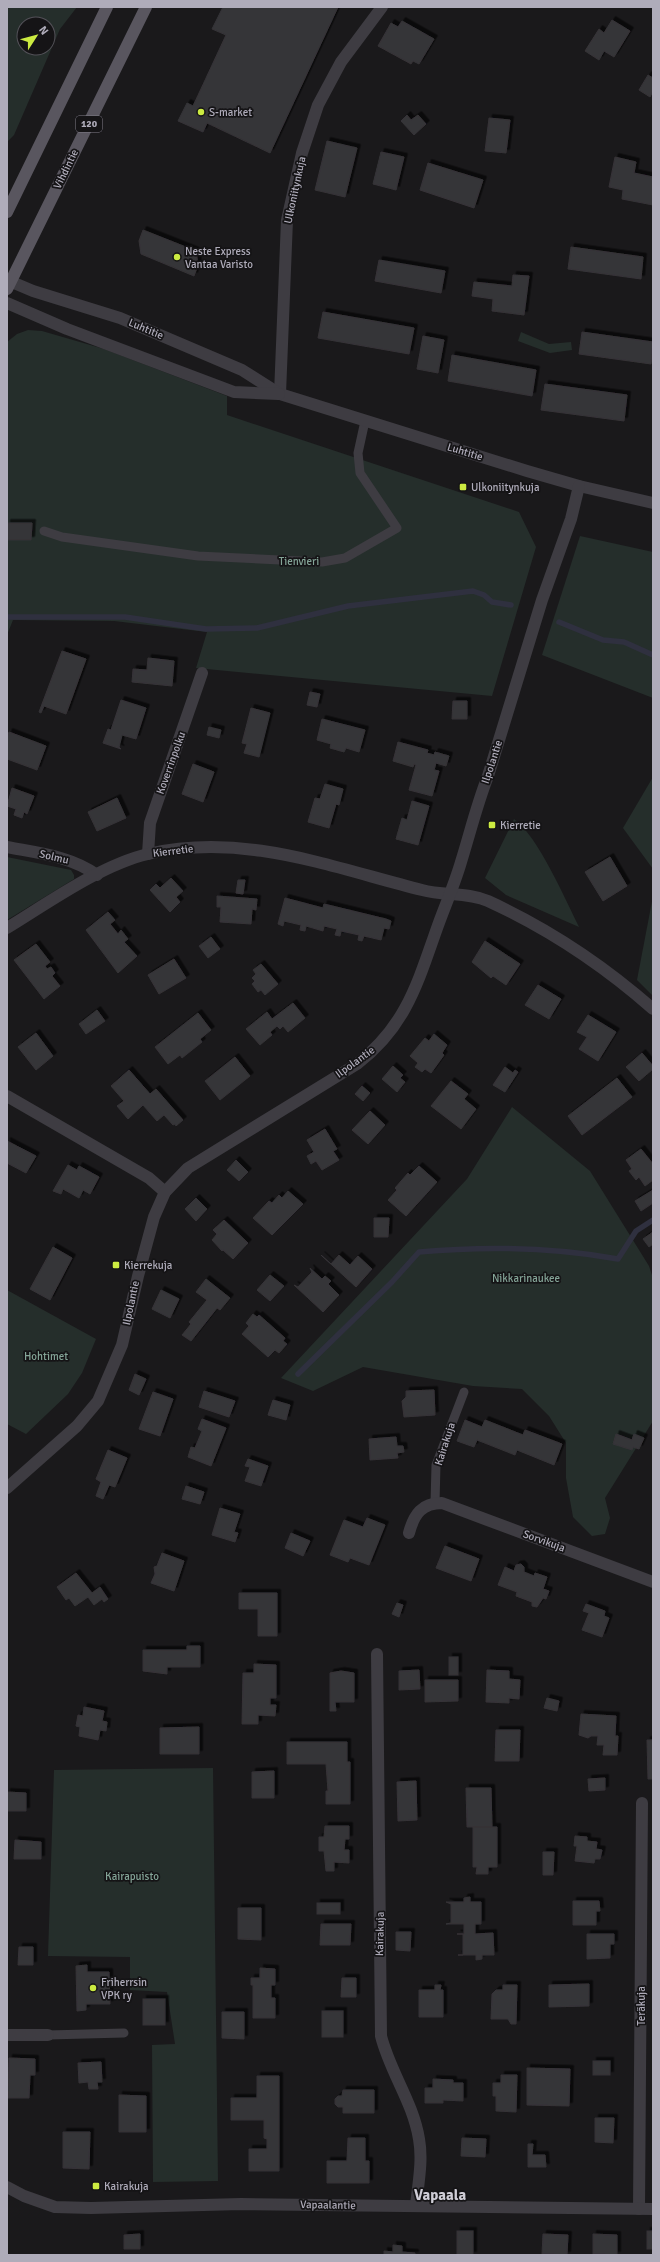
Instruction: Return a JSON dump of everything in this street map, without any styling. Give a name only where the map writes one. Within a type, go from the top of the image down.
[{"type":"main road","points":[[7,212],[107,7]]},
{"type":"main road","name":"Vihdintie","points":[[8,283],[146,7]]},
{"type":"street","name":"Ulkoniitynkuja","points":[[280,394],[287,220],[302,153],[318,105],[342,62],[382,7]]},
{"type":"street","name":"Luhtitie","points":[[8,283],[127,321],[242,370],[280,394],[579,486],[653,503]]},
{"type":"street","name":"Luhtitie","points":[[7,303],[67,329],[234,392],[280,394]]},
{"type":"street","name":"Ilpolantie","points":[[7,1488],[77,1426],[98,1401],[122,1345],[150,1232],[165,1192],[188,1168],[357,1064],[375,1050],[392,1031],[414,993],[461,863],[478,801],[488,776],[542,600],[571,519],[579,486]]},
{"type":"street","name":"Koverrinpolku","points":[[148,854],[150,823],[202,673]]},
{"type":"street","name":"Kierretie","points":[[7,928],[97,875],[148,854],[221,846],[259,849],[343,867],[423,891],[449,895],[474,896],[533,922],[576,948],[616,977],[653,1009]]},
{"type":"street","name":"Solmu","points":[[7,847],[67,859],[84,866],[97,875]]},
{"type":"street","points":[[7,1096],[149,1178],[165,1192]]},
{"type":"street","points":[[409,1533],[412,1520],[419,1510],[427,1505],[435,1503]]},
{"type":"street","name":"Sorvikuja","points":[[435,1503],[446,1504],[653,1582]]},
{"type":"street","name":"Kairakuja","points":[[377,1654],[381,2036],[386,2056],[408,2099],[419,2139],[421,2160],[416,2206]]},
{"type":"street","name":"Teräkuja","points":[[639,2209],[642,1803]]},
{"type":"street","points":[[7,2035],[48,2035]]},
{"type":"street","name":"Vapaalantie","points":[[7,2187],[24,2196],[55,2207],[91,2208],[240,2204],[653,2209]]},
{"type":"lane","points":[[44,531],[62,537],[198,556],[322,562],[344,558],[397,528],[360,474],[358,454],[366,421]]},
{"type":"lane","name":"Kairakuja","points":[[435,1503],[436,1465],[464,1392]]},
{"type":"lane","points":[[48,2035],[124,2033]]},
{"type":"green space","points":[[7,7],[77,7],[60,29],[56,38],[56,16],[16,16],[16,56],[48,56],[14,135],[7,142]]},
{"type":"green space","name":"Tienvieri","points":[[28,330],[42,331],[104,349],[227,396],[227,415],[519,512],[536,547],[492,696],[196,668],[207,632],[114,621],[13,620],[7,635],[7,342],[17,334]]},
{"type":"green space","points":[[521,332],[549,344],[571,342],[572,350],[550,353],[518,341]]},
{"type":"green space","points":[[580,536],[653,552],[653,698],[542,655]]},
{"type":"green space","points":[[653,777],[653,869],[623,828]]},
{"type":"green space","points":[[514,819],[523,827],[541,853],[559,885],[579,927],[506,895],[485,878]]},
{"type":"green space","points":[[7,857],[71,870],[74,875],[74,879],[7,920]]},
{"type":"green space","points":[[653,896],[653,996],[637,980]]},
{"type":"green space","name":"Nikkarinaukee","points":[[512,1107],[590,1171],[649,1266],[653,1278],[653,1421],[605,1498],[610,1518],[605,1534],[592,1536],[573,1517],[566,1478],[566,1443],[549,1416],[522,1389],[473,1386],[363,1367],[313,1391],[281,1378],[467,1179]]},
{"type":"green space","name":"Hohtimet","points":[[7,1290],[96,1339],[82,1373],[68,1394],[26,1434],[7,1424]]},
{"type":"green space","name":"Kairapuisto","points":[[213,1768],[218,2181],[153,2182],[152,2045],[175,2044],[167,1992],[130,1990],[130,1957],[48,1956],[54,1770]]},
{"type":"building","points":[[223,7],[338,7],[270,153],[207,123],[203,132],[178,121],[187,103],[193,106],[226,35],[212,29]]},
{"type":"building","points":[[612,20],[630,31],[614,57],[604,51],[599,60],[585,51],[599,29],[604,33]]},
{"type":"building","points":[[402,21],[434,39],[419,64],[413,61],[411,64],[378,46],[391,23],[398,27]]},
{"type":"building","points":[[648,75],[653,78],[653,91],[650,97],[639,90]]},
{"type":"building","points":[[407,115],[411,120],[418,115],[426,124],[414,135],[401,121]]},
{"type":"building","points":[[489,118],[510,120],[506,153],[485,151]]},
{"type":"building","points":[[327,141],[357,148],[345,197],[315,190]]},
{"type":"building","points":[[381,152],[404,157],[396,190],[373,184]]},
{"type":"building","points":[[615,157],[636,162],[634,173],[653,177],[653,205],[622,199],[623,190],[609,187]]},
{"type":"building","points":[[428,163],[483,180],[474,208],[420,190]]},
{"type":"building","points":[[143,230],[196,251],[198,265],[194,276],[141,254],[139,241]]},
{"type":"building","points":[[571,247],[643,257],[641,279],[568,269]]},
{"type":"building","points":[[379,260],[445,271],[441,293],[375,281]]},
{"type":"building","points":[[513,275],[529,276],[524,315],[492,311],[493,299],[472,296],[474,282],[512,286]]},
{"type":"building","points":[[323,312],[414,328],[409,354],[318,338]]},
{"type":"building","points":[[582,332],[653,342],[651,364],[579,354]]},
{"type":"building","points":[[423,336],[444,340],[438,373],[417,369]]},
{"type":"building","points":[[452,355],[536,370],[532,396],[448,381]]},
{"type":"building","points":[[545,384],[627,395],[624,421],[541,410]]},
{"type":"building","points":[[7,523],[32,523],[31,540],[7,540]]},
{"type":"building","points":[[62,651],[86,659],[66,714],[44,706],[41,713],[39,712]]},
{"type":"building","points":[[148,658],[174,661],[172,686],[132,682],[133,669],[147,670]]},
{"type":"building","points":[[310,692],[320,694],[317,707],[307,705]]},
{"type":"building","points":[[121,700],[146,708],[136,739],[122,735],[119,747],[121,749],[103,743],[108,729],[111,730]]},
{"type":"building","points":[[453,701],[467,701],[467,719],[452,719]]},
{"type":"building","points":[[251,708],[270,713],[259,757],[244,753],[247,744],[242,743]]},
{"type":"building","points":[[322,719],[365,730],[359,752],[346,748],[344,752],[330,748],[331,744],[317,740]]},
{"type":"building","points":[[209,727],[221,730],[219,738],[207,735]]},
{"type":"building","points":[[9,732],[46,746],[37,770],[7,759],[7,738]]},
{"type":"building","points":[[398,742],[428,750],[427,753],[434,755],[435,752],[449,756],[446,766],[436,763],[434,770],[439,771],[432,796],[409,790],[416,765],[414,764],[413,767],[393,761]]},
{"type":"building","points":[[193,764],[214,772],[203,802],[182,794]]},
{"type":"building","points":[[325,784],[343,789],[339,805],[336,804],[329,828],[308,822],[315,798],[320,799]]},
{"type":"building","points":[[12,788],[34,796],[27,814],[24,812],[22,818],[14,815],[16,809],[7,806]]},
{"type":"building","points":[[117,798],[126,818],[97,831],[88,812]]},
{"type":"building","points":[[412,801],[429,806],[418,845],[396,839],[402,818],[407,820]]},
{"type":"building","points":[[610,857],[627,886],[603,901],[585,872]]},
{"type":"building","points":[[171,878],[183,891],[176,897],[180,902],[170,912],[150,890],[156,884],[160,888]]},
{"type":"building","points":[[238,880],[245,880],[243,894],[236,893]]},
{"type":"building","points":[[217,896],[257,899],[256,910],[252,909],[251,924],[220,922],[221,907],[217,907]]},
{"type":"building","points":[[285,898],[323,908],[324,904],[386,919],[391,921],[389,929],[384,928],[381,940],[364,936],[362,941],[358,940],[359,935],[341,931],[340,936],[335,935],[337,929],[324,926],[323,931],[306,926],[305,931],[300,930],[301,925],[284,921],[283,926],[278,924]]},
{"type":"building","points":[[108,912],[115,920],[110,924],[118,934],[121,930],[128,939],[124,942],[137,956],[118,973],[86,930]]},
{"type":"building","points":[[211,937],[220,949],[208,958],[199,946]]},
{"type":"building","points":[[485,941],[520,964],[506,985],[493,976],[491,978],[472,962]]},
{"type":"building","points":[[36,944],[50,962],[45,966],[47,969],[51,967],[55,973],[52,976],[60,986],[44,999],[14,960]]},
{"type":"building","points":[[174,959],[186,978],[159,994],[148,975]]},
{"type":"building","points":[[261,964],[278,984],[265,995],[261,990],[258,992],[252,984],[255,981],[252,978],[256,974],[253,970]]},
{"type":"building","points":[[538,985],[561,999],[549,1019],[525,1005]]},
{"type":"building","points":[[293,1003],[305,1018],[288,1032],[283,1026],[280,1029],[277,1026],[270,1032],[272,1035],[260,1045],[246,1029],[267,1012],[272,1019]]},
{"type":"building","points":[[97,1010],[105,1021],[86,1034],[79,1024]]},
{"type":"building","points":[[198,1013],[211,1030],[200,1039],[202,1042],[182,1058],[180,1055],[168,1064],[155,1047]]},
{"type":"building","points":[[588,1015],[616,1032],[598,1061],[579,1049],[587,1037],[577,1032]]},
{"type":"building","points":[[36,1033],[53,1056],[36,1070],[18,1047]]},
{"type":"building","points":[[434,1034],[447,1045],[442,1053],[444,1055],[431,1073],[425,1069],[422,1072],[415,1067],[418,1063],[410,1056],[425,1038],[429,1041]]},
{"type":"building","points":[[642,1053],[653,1066],[653,1069],[639,1081],[626,1067]]},
{"type":"building","points":[[235,1057],[250,1076],[220,1100],[205,1081]]},
{"type":"building","points":[[393,1066],[403,1075],[400,1078],[405,1082],[397,1092],[382,1079]]},
{"type":"building","points":[[505,1067],[513,1073],[515,1070],[518,1072],[505,1092],[493,1085]]},
{"type":"building","points":[[129,1070],[150,1094],[156,1089],[183,1120],[176,1126],[175,1124],[173,1125],[164,1115],[157,1121],[143,1105],[128,1119],[117,1106],[124,1101],[111,1086]]},
{"type":"building","points":[[617,1078],[632,1097],[582,1135],[568,1116]]},
{"type":"building","points":[[451,1081],[468,1094],[464,1099],[476,1109],[461,1129],[431,1106]]},
{"type":"building","points":[[362,1086],[370,1093],[363,1101],[355,1094]]},
{"type":"building","points":[[370,1111],[385,1125],[368,1144],[352,1130]]},
{"type":"building","points":[[325,1129],[337,1149],[333,1151],[339,1160],[322,1170],[316,1161],[311,1164],[307,1156],[314,1152],[307,1140]]},
{"type":"building","points":[[7,1141],[36,1156],[26,1173],[7,1163]]},
{"type":"building","points":[[641,1149],[653,1164],[653,1180],[645,1186],[639,1177],[636,1180],[629,1171],[632,1169],[626,1160]]},
{"type":"building","points":[[236,1160],[248,1172],[239,1181],[227,1170]]},
{"type":"building","points":[[68,1165],[77,1170],[79,1166],[99,1177],[90,1194],[83,1190],[79,1198],[63,1189],[61,1194],[53,1191]]},
{"type":"building","points":[[419,1166],[437,1182],[406,1216],[388,1200],[397,1190],[395,1188],[408,1173],[410,1175]]},
{"type":"building","points":[[653,1190],[653,1203],[641,1211],[635,1201]]},
{"type":"building","points":[[288,1191],[303,1204],[272,1235],[253,1218],[269,1201],[272,1203],[279,1195],[282,1198]]},
{"type":"building","points":[[196,1198],[207,1209],[196,1221],[185,1209]]},
{"type":"building","points":[[374,1218],[389,1218],[388,1237],[374,1237]]},
{"type":"building","points":[[224,1220],[248,1243],[233,1259],[223,1250],[222,1251],[212,1240],[217,1234],[213,1230]]},
{"type":"building","points":[[653,1232],[653,1244],[649,1247],[643,1239]]},
{"type":"building","points":[[53,1247],[72,1258],[50,1300],[30,1289]]},
{"type":"building","points":[[321,1255],[331,1264],[339,1255],[350,1265],[358,1256],[372,1269],[356,1287]]},
{"type":"building","points":[[310,1268],[322,1279],[325,1276],[331,1281],[328,1284],[339,1295],[323,1312],[294,1285],[298,1287],[312,1272]]},
{"type":"building","points":[[270,1275],[284,1286],[270,1301],[257,1290]]},
{"type":"building","points":[[206,1279],[230,1298],[220,1310],[217,1308],[191,1341],[182,1335],[191,1324],[189,1322],[207,1300],[196,1292]]},
{"type":"building","points":[[161,1290],[179,1299],[170,1318],[152,1309]]},
{"type":"building","points":[[253,1314],[257,1317],[259,1315],[285,1338],[283,1341],[287,1344],[279,1353],[275,1350],[268,1357],[242,1334],[249,1326],[246,1323]]},
{"type":"building","points":[[135,1374],[146,1379],[139,1395],[129,1390]]},
{"type":"building","points":[[434,1390],[435,1415],[404,1417],[402,1401],[406,1397],[406,1391]]},
{"type":"building","points":[[204,1391],[235,1401],[229,1417],[199,1407]]},
{"type":"building","points":[[153,1392],[173,1399],[160,1436],[139,1429]]},
{"type":"building","points":[[273,1400],[290,1405],[286,1420],[268,1415]]},
{"type":"building","points":[[202,1419],[226,1428],[211,1466],[188,1457],[191,1447],[195,1448],[202,1431],[198,1429]]},
{"type":"building","points":[[465,1420],[482,1427],[485,1420],[523,1435],[525,1430],[562,1444],[554,1465],[517,1450],[515,1455],[477,1440],[474,1447],[457,1441]]},
{"type":"building","points":[[616,1434],[632,1440],[634,1434],[644,1438],[639,1449],[633,1447],[632,1450],[613,1444]]},
{"type":"building","points":[[396,1437],[397,1446],[403,1446],[404,1452],[397,1453],[398,1458],[370,1460],[369,1439]]},
{"type":"building","points":[[108,1450],[127,1458],[115,1487],[109,1485],[103,1499],[96,1496],[101,1482],[96,1479]]},
{"type":"building","points":[[248,1459],[268,1466],[261,1486],[245,1481],[250,1467],[245,1466]]},
{"type":"building","points":[[186,1486],[204,1492],[200,1504],[182,1499]]},
{"type":"building","points":[[220,1508],[240,1514],[234,1532],[238,1533],[235,1542],[212,1535]]},
{"type":"building","points":[[367,1518],[385,1525],[369,1565],[350,1558],[348,1562],[330,1555],[344,1520],[363,1527]]},
{"type":"building","points":[[291,1533],[310,1541],[303,1556],[285,1548]]},
{"type":"building","points":[[445,1546],[479,1559],[471,1581],[436,1568]]},
{"type":"building","points":[[162,1553],[184,1561],[174,1591],[151,1583],[155,1574],[154,1567],[157,1566]]},
{"type":"building","points":[[521,1564],[524,1567],[524,1572],[534,1576],[535,1573],[547,1577],[543,1589],[549,1591],[546,1599],[543,1598],[537,1607],[532,1606],[532,1602],[516,1596],[517,1592],[498,1585],[505,1567],[514,1571],[516,1565]]},
{"type":"building","points":[[76,1573],[92,1593],[100,1587],[108,1599],[104,1602],[102,1599],[94,1605],[88,1597],[75,1606],[69,1598],[66,1600],[57,1587]]},
{"type":"building","points":[[239,1593],[277,1593],[277,1636],[258,1636],[258,1609],[239,1609]]},
{"type":"building","points":[[397,1603],[403,1605],[399,1617],[392,1614]]},
{"type":"building","points":[[586,1604],[605,1611],[604,1616],[609,1618],[602,1637],[582,1630],[589,1613],[583,1611]]},
{"type":"building","points":[[187,1646],[200,1646],[200,1667],[167,1667],[167,1674],[143,1671],[143,1650],[187,1650]]},
{"type":"building","points":[[449,1657],[458,1657],[458,1675],[449,1675]]},
{"type":"building","points":[[254,1664],[276,1665],[276,1698],[270,1698],[270,1705],[276,1705],[275,1716],[258,1715],[258,1724],[242,1724],[243,1673],[254,1673]]},
{"type":"building","points":[[419,1670],[420,1689],[399,1690],[399,1671]]},
{"type":"building","points":[[487,1670],[509,1671],[509,1679],[520,1680],[519,1699],[509,1698],[509,1703],[486,1702]]},
{"type":"building","points":[[341,1671],[354,1673],[354,1702],[335,1702],[336,1711],[330,1711],[330,1673]]},
{"type":"building","points":[[425,1680],[458,1680],[458,1701],[425,1702]]},
{"type":"building","points":[[547,1698],[559,1701],[557,1711],[544,1708]]},
{"type":"building","points":[[84,1707],[104,1711],[102,1721],[107,1722],[106,1731],[100,1730],[98,1740],[79,1736],[80,1727],[76,1726],[78,1715],[83,1716]]},
{"type":"building","points":[[581,1714],[616,1716],[615,1736],[618,1736],[617,1755],[603,1755],[604,1745],[597,1745],[598,1736],[591,1736],[588,1738],[579,1735]]},
{"type":"building","points":[[199,1727],[199,1754],[160,1754],[160,1728]]},
{"type":"building","points":[[496,1730],[520,1730],[519,1761],[495,1761]]},
{"type":"building","points":[[647,1740],[653,1740],[653,1779],[648,1779]]},
{"type":"building","points":[[287,1742],[347,1742],[347,1762],[350,1762],[350,1804],[326,1804],[326,1791],[328,1791],[326,1764],[287,1764]]},
{"type":"building","points":[[274,1771],[274,1798],[252,1798],[252,1772]]},
{"type":"building","points":[[605,1778],[605,1790],[589,1791],[588,1779]]},
{"type":"building","points":[[416,1781],[417,1820],[398,1821],[397,1782]]},
{"type":"building","points":[[466,1788],[491,1788],[492,1827],[467,1827]]},
{"type":"building","points":[[7,1792],[26,1793],[26,1811],[7,1811]]},
{"type":"building","points":[[325,1826],[349,1826],[349,1839],[345,1839],[344,1850],[349,1850],[349,1863],[334,1862],[334,1871],[326,1871],[324,1851],[319,1851],[319,1837],[324,1837]]},
{"type":"building","points":[[473,1827],[497,1827],[497,1867],[488,1867],[488,1874],[476,1874],[477,1867],[473,1867]]},
{"type":"building","points":[[575,1836],[587,1837],[587,1841],[597,1842],[596,1849],[602,1850],[600,1859],[595,1859],[594,1863],[575,1861],[577,1846],[574,1846]]},
{"type":"building","points":[[15,1840],[41,1842],[41,1859],[14,1859]]},
{"type":"building","points":[[543,1852],[554,1852],[553,1875],[543,1875]]},
{"type":"building","points":[[470,1897],[470,1902],[481,1902],[481,1924],[475,1924],[475,1934],[493,1933],[494,1955],[482,1955],[482,1959],[476,1960],[476,1955],[463,1955],[464,1924],[446,1924],[451,1923],[451,1904],[446,1902],[464,1902],[464,1898]]},
{"type":"building","points":[[573,1901],[599,1901],[600,1911],[596,1911],[596,1925],[573,1925]]},
{"type":"building","points":[[317,1903],[340,1903],[340,1914],[317,1914]]},
{"type":"building","points":[[238,1908],[261,1908],[261,1940],[238,1939]]},
{"type":"building","points":[[321,1924],[351,1924],[350,1945],[320,1945]]},
{"type":"building","points":[[396,1932],[411,1932],[410,1951],[396,1950]]},
{"type":"building","points":[[587,1934],[614,1934],[614,1944],[610,1944],[610,1958],[587,1959]]},
{"type":"building","points":[[19,1947],[33,1947],[33,1965],[18,1965]]},
{"type":"building","name":"Friherrsin VPK ry","points":[[87,1965],[87,1972],[109,1972],[110,2004],[86,2004],[86,2010],[77,2011],[76,1966]]},
{"type":"building","points":[[260,1968],[275,1969],[275,1985],[271,1985],[271,1998],[275,1998],[275,2018],[253,2018],[253,1985],[251,1985],[251,1978],[260,1978]]},
{"type":"building","points":[[342,1978],[356,1978],[356,1997],[341,1997]]},
{"type":"building","points":[[589,1984],[589,2006],[549,2007],[549,1985]]},
{"type":"building","points":[[435,1985],[441,1985],[440,1990],[443,1990],[443,2017],[419,2017],[419,1990],[435,1990]]},
{"type":"building","points":[[503,1985],[517,1985],[516,2024],[511,2024],[508,2019],[491,2019],[492,1994],[496,1990],[503,1990]]},
{"type":"building","points":[[143,1999],[165,1999],[165,2025],[143,2025]]},
{"type":"building","points":[[322,2011],[343,2011],[343,2037],[322,2037]]},
{"type":"building","points":[[222,2012],[244,2012],[244,2039],[222,2038]]},
{"type":"building","points":[[9,2058],[35,2059],[35,2075],[30,2075],[29,2098],[8,2098]]},
{"type":"building","points":[[593,2061],[610,2061],[610,2075],[593,2075]]},
{"type":"building","points":[[101,2062],[102,2082],[97,2082],[98,2089],[89,2089],[88,2082],[79,2083],[78,2063]]},
{"type":"building","points":[[527,2068],[570,2069],[569,2106],[527,2105]]},
{"type":"building","points":[[501,2075],[517,2075],[516,2112],[496,2111],[496,2096],[493,2096],[493,2083],[501,2083]]},
{"type":"building","points":[[257,2076],[279,2076],[279,2171],[249,2171],[249,2149],[267,2149],[267,2139],[264,2138],[264,2120],[231,2120],[231,2098],[257,2098]]},
{"type":"building","points":[[433,2079],[453,2080],[453,2083],[463,2083],[463,2101],[443,2100],[443,2103],[425,2103],[425,2088],[433,2088]]},
{"type":"building","points":[[343,2090],[374,2090],[374,2113],[343,2113],[343,2107],[338,2107],[335,2104],[335,2099],[338,2096],[342,2096]]},
{"type":"building","points":[[119,2095],[146,2096],[146,2132],[119,2132]]},
{"type":"building","points":[[595,2118],[614,2118],[613,2143],[595,2142]]},
{"type":"building","points":[[63,2132],[90,2132],[89,2169],[63,2168]]},
{"type":"building","points":[[348,2138],[365,2138],[365,2161],[369,2161],[369,2183],[327,2183],[327,2161],[347,2161]]},
{"type":"building","points":[[462,2138],[486,2139],[485,2157],[461,2156]]},
{"type":"building","points":[[528,2144],[533,2144],[532,2155],[545,2155],[546,2167],[528,2167]]},
{"type":"building","points":[[457,2231],[473,2231],[473,2255],[457,2255]]},
{"type":"building","points":[[647,2231],[653,2231],[653,2249],[647,2249]]},
{"type":"building","points":[[140,2234],[140,2249],[124,2249],[124,2235]]},
{"type":"building","points":[[543,2234],[568,2235],[567,2255],[542,2254]]},
{"type":"building","points":[[593,2234],[617,2235],[617,2255],[593,2254]]},
{"type":"building","points":[[393,2245],[402,2246],[402,2252],[415,2253],[415,2255],[384,2255],[384,2251],[393,2252]]},
{"type":"waterway","points":[[7,617],[125,617],[206,629],[257,628],[348,606],[473,591],[484,595],[492,602],[511,605]]},
{"type":"waterway","points":[[559,622],[603,640],[624,642],[653,655]]},
{"type":"waterway","points":[[298,1374],[392,1282],[419,1252],[494,1248],[568,1252],[618,1259],[636,1231],[653,1220]]},
{"type":"place","name":"S-market","points":[[201,112]]},
{"type":"place","name":"Neste Express Vantaa Varisto","points":[[177,257]]},
{"type":"place","name":"Ulkoniitynkuja","points":[[463,487]]},
{"type":"place","name":"Kierretie","points":[[492,825]]},
{"type":"place","name":"Kierrekuja","points":[[116,1265]]},
{"type":"place","name":"Friherrsin VPK ry","points":[[93,1988]]},
{"type":"place","name":"Kairakuja","points":[[96,2186]]},
{"type":"district","name":"Vapaala","points":[[440,2195]]}]
